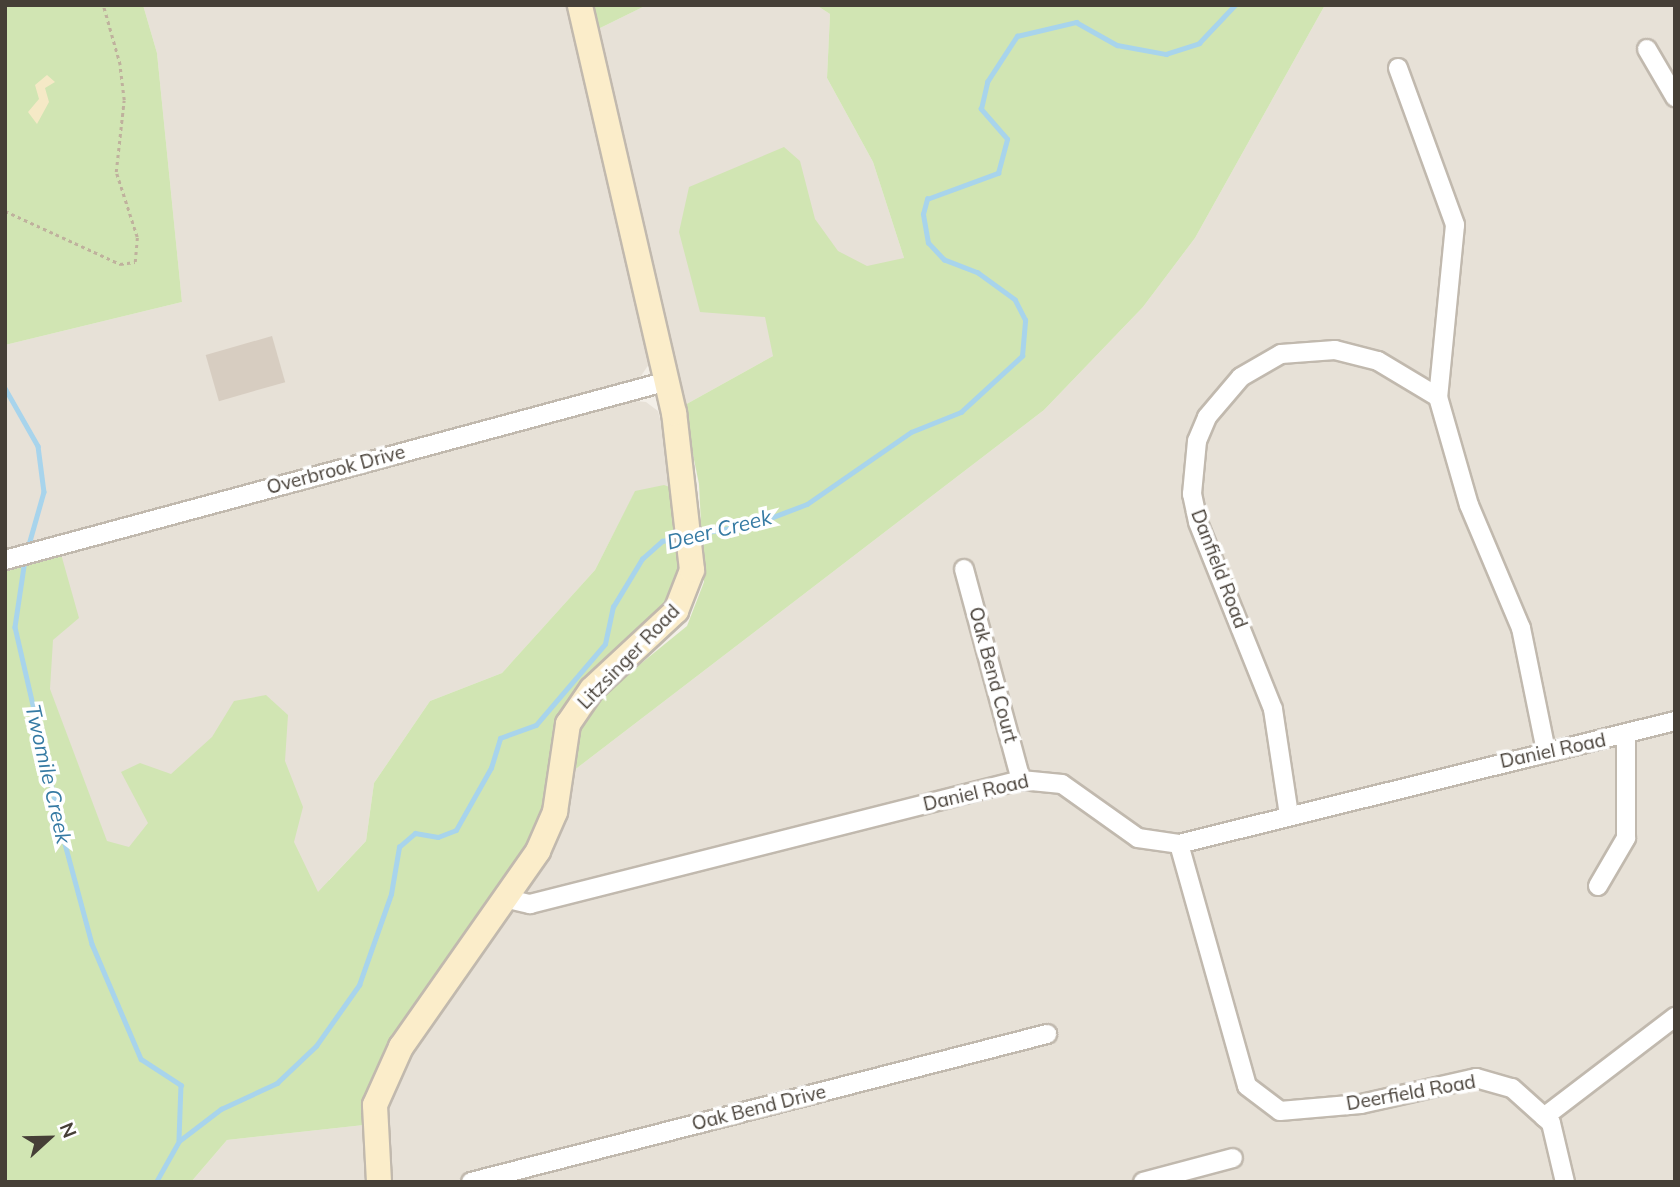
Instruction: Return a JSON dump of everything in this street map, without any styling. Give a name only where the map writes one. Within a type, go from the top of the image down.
[{"type":"street","name":"Litzsinger Road","points":[[379,1182],[375,1105],[401,1047],[508,899],[555,812],[568,724],[592,689],[676,611],[688,588],[692,560],[686,488],[668,381],[580,5]]},
{"type":"street","points":[[1647,49],[1675,97]]},
{"type":"street","points":[[1398,68],[1455,225],[1437,397],[1469,505],[1521,628],[1546,751]]},
{"type":"street","name":"Danfield Road","points":[[1289,815],[1273,709],[1198,522],[1192,494],[1197,441],[1208,417],[1241,376],[1281,354],[1335,350],[1378,361],[1437,397]]},
{"type":"street","name":"Overbrook Drive","points":[[6,560],[668,381]]},
{"type":"street","name":"Oak Bend Court","points":[[964,569],[1021,780]]},
{"type":"street","name":"Daniel Road","points":[[508,899],[530,904],[1021,780],[1062,784],[1138,838],[1179,844],[1546,751],[1626,736],[1675,721]]},
{"type":"street","points":[[1598,886],[1626,838],[1626,736]]},
{"type":"street","name":"Deerfield Road","points":[[1179,844],[1247,1086],[1280,1111],[1361,1104],[1476,1078],[1512,1088],[1544,1117],[1565,1182]]},
{"type":"street","points":[[1544,1117],[1675,1017]]},
{"type":"street","name":"Oak Bend Drive","points":[[471,1182],[1047,1034]]},
{"type":"street","points":[[1143,1182],[1233,1158]]},
{"type":"path","points":[[5,211],[120,264],[135,262],[139,248],[116,172],[124,100],[120,65],[103,5]]},
{"type":"shaded area","points":[[143,5],[571,5],[653,358],[625,400],[646,402],[658,411],[678,490],[635,492],[595,570],[502,673],[430,701],[374,783],[366,841],[329,880],[341,936],[5,1182],[5,345],[182,302],[157,53]]},
{"type":"shaded area","points":[[647,5],[816,5],[830,14],[827,78],[873,162],[904,258],[773,356],[683,406],[594,31]]},
{"type":"shaded area","points":[[1325,5],[1675,5],[1675,1182],[388,1182],[383,1100],[403,1052],[541,862],[564,778],[1044,410],[1143,307],[1195,238]]},
{"type":"shaded area","points":[[364,1125],[372,1182],[191,1182],[227,1140]]},
{"type":"green space","points":[[5,5],[143,5],[157,53],[182,302],[5,345]]},
{"type":"green space","points":[[588,5],[647,5],[594,31]]},
{"type":"green space","points":[[816,5],[1325,5],[1195,238],[1143,307],[1044,410],[564,778],[571,740],[590,705],[687,626],[704,582],[699,484],[683,406],[773,356],[765,317],[700,312],[679,232],[689,187],[784,147],[800,161],[815,219],[838,251],[867,266],[904,258],[873,162],[827,78],[830,14]]},
{"type":"green space","points":[[664,485],[678,490],[682,576],[663,609],[604,666],[542,819],[496,903],[381,1062],[367,1093],[364,1125],[227,1140],[191,1182],[5,1182],[5,572],[61,554],[79,618],[53,640],[50,689],[107,841],[129,847],[148,823],[121,772],[140,763],[171,774],[212,737],[234,701],[266,695],[288,715],[285,761],[303,807],[294,842],[318,892],[366,841],[374,783],[430,701],[502,673],[595,570],[635,491]]},
{"type":"sand","points":[[47,75],[55,82],[45,88],[49,102],[37,124],[28,112],[39,99],[35,85]]},
{"type":"building","points":[[272,336],[285,382],[219,401],[206,355]]},
{"type":"waterway","name":"Deer Creek","points":[[697,534],[757,523],[807,504],[911,432],[961,412],[1022,356],[1025,320],[1015,300],[978,273],[944,260],[928,243],[923,214],[927,199],[998,173],[1007,139],[981,109],[987,82],[1017,36],[1076,22],[1117,45],[1166,54],[1199,43],[1235,5]]},
{"type":"waterway","name":"Twomile Creek","points":[[5,388],[38,446],[44,492],[28,548]]},
{"type":"waterway","name":"Deer Creek","points":[[156,1182],[179,1141],[221,1109],[277,1083],[316,1046],[359,985],[391,894],[399,847],[415,833],[438,837],[456,830],[491,768],[500,738],[536,725],[605,644],[613,607],[642,559],[662,541],[682,537]]},
{"type":"waterway","name":"Twomile Creek","points":[[25,560],[15,627],[64,840],[92,944],[141,1059],[181,1085],[179,1140]]}]
